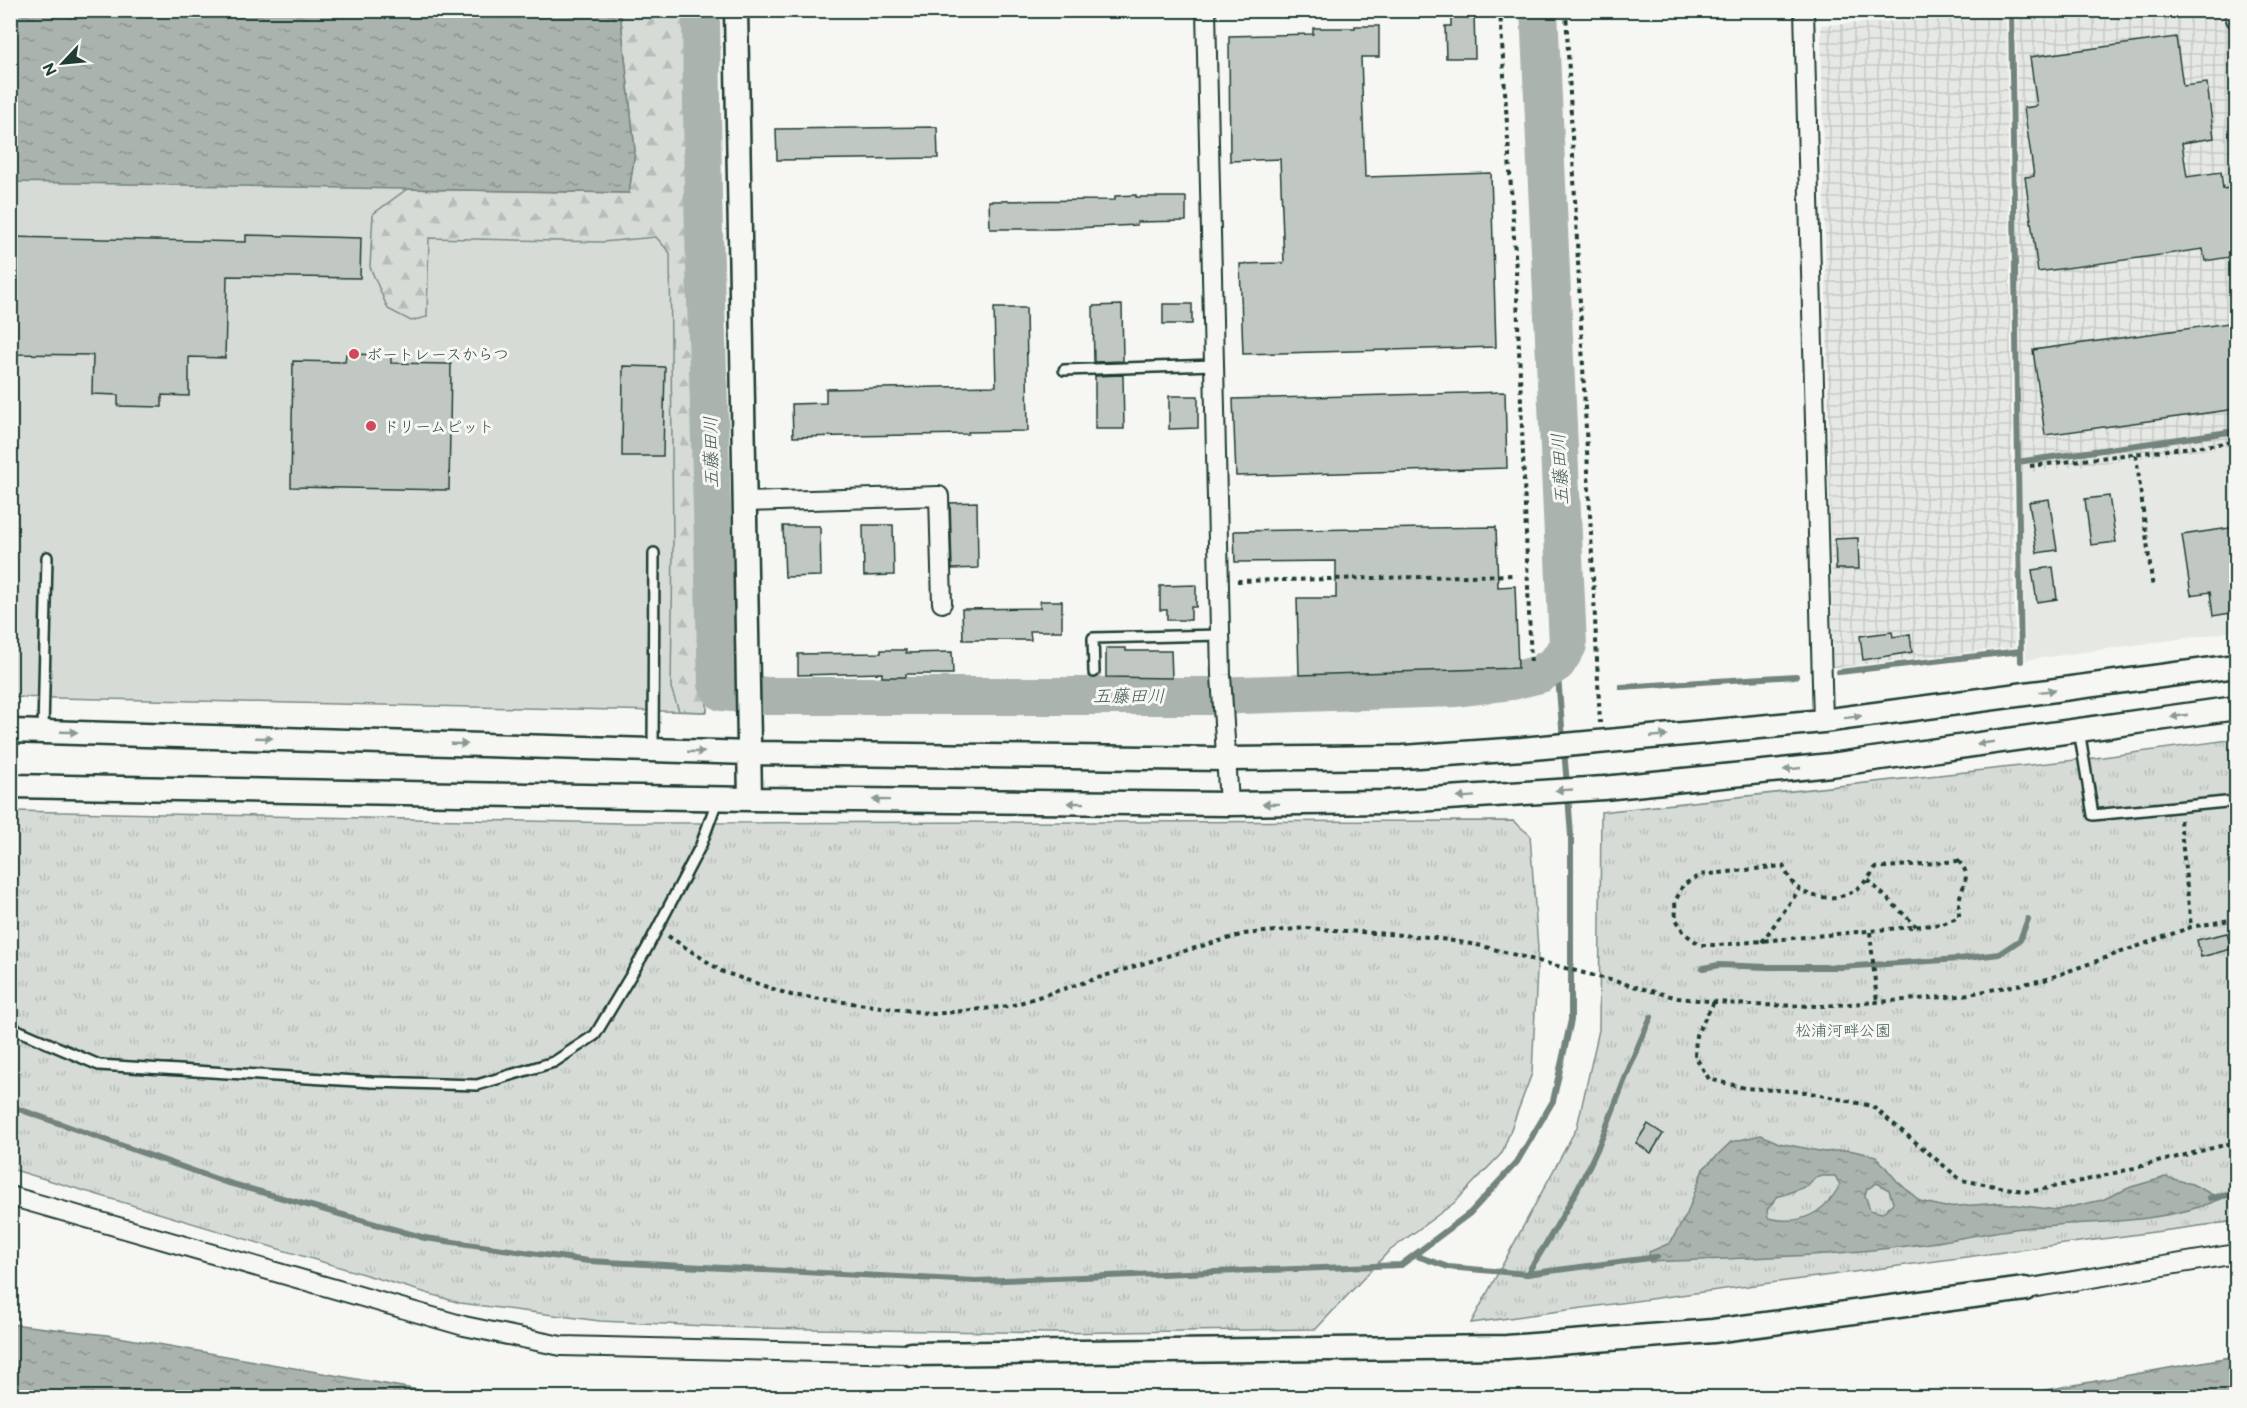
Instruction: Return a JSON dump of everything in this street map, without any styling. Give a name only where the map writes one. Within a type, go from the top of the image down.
[{"type":"street","points":[[736,10],[750,799]]},
{"type":"street","points":[[1213,10],[1206,11],[1221,675],[1229,804]]},
{"type":"street","points":[[1804,10],[1823,721]]},
{"type":"street","points":[[2235,10],[2236,19]]},
{"type":"street","points":[[745,502],[939,496],[942,603]]},
{"type":"street","points":[[10,731],[750,753],[1226,759],[1402,757],[1522,749],[1823,721],[2236,666]]},
{"type":"street","points":[[10,786],[750,799],[1229,804],[1386,802],[1604,788],[1831,765],[2236,708]]},
{"type":"street","points":[[10,1196],[464,1326],[561,1346],[911,1354],[1507,1347],[1713,1331],[2025,1288],[2236,1254]]},
{"type":"lane","points":[[1064,370],[1214,365]]},
{"type":"lane","points":[[653,750],[654,553]]},
{"type":"lane","points":[[43,731],[47,557]]},
{"type":"lane","points":[[1094,672],[1093,638],[1220,635]]},
{"type":"lane","points":[[2079,730],[2093,815],[2236,801]]},
{"type":"lane","points":[[10,1028],[99,1065],[372,1082],[477,1084],[554,1062],[595,1035],[657,929],[701,845],[717,798]]},
{"type":"path","points":[[1500,10],[1516,270],[1531,666]]},
{"type":"path","points":[[1566,10],[1601,741]]},
{"type":"path","points":[[2030,466],[2236,442]]},
{"type":"path","points":[[2136,455],[2153,589]]},
{"type":"path","points":[[1219,582],[1516,575]]},
{"type":"path","points":[[2178,807],[2191,927]]},
{"type":"path","points":[[1958,861],[1964,867],[1966,876],[1959,900],[1959,917],[1943,924],[1870,932],[1700,945],[1684,933],[1676,919],[1675,902],[1683,885],[1700,875],[1783,866],[1799,890],[1812,896],[1831,898],[1851,893],[1868,880],[1875,868],[1958,861]]},
{"type":"path","points":[[1868,880],[1917,926]]},
{"type":"path","points":[[1762,942],[1799,890]]},
{"type":"path","points":[[657,929],[723,972],[791,995],[934,1014],[1010,1006],[1244,934],[1306,928],[1429,937],[1482,946],[1678,998],[1748,1005],[1823,1006],[1958,996],[2044,980],[2191,927],[2236,919]]},
{"type":"path","points":[[1870,932],[1877,1002]]},
{"type":"path","points":[[1714,1002],[1696,1035],[1695,1056],[1709,1079],[1745,1088],[1806,1092],[1872,1106],[1961,1180],[2029,1192],[2095,1178],[2236,1142]]},
{"type":"shaded area","points":[[2016,11],[2236,11],[2236,446],[2020,474]]},
{"type":"shaded area","points":[[2006,16],[2015,647],[1833,668],[1821,25]]},
{"type":"shaded area","points":[[2236,446],[2236,631],[2026,660],[2020,474]]},
{"type":"green space","name":"ボートレースからつ","points":[[11,11],[691,11],[707,712],[11,697]]},
{"type":"green space","points":[[620,11],[691,11],[707,712],[679,711],[671,688],[673,543],[670,253],[656,237],[602,242],[429,238],[427,317],[411,321],[388,309],[370,267],[373,214],[407,189],[629,193],[635,151]]},
{"type":"green space","name":"松浦河畔公園","points":[[2236,739],[2236,1221],[1471,1323],[1577,1127],[1599,1030],[1601,812],[2103,757]]},
{"type":"green space","points":[[11,811],[622,823],[1513,821],[1530,835],[1538,949],[1532,1073],[1502,1153],[1454,1203],[1388,1252],[1316,1329],[1052,1333],[748,1328],[600,1321],[460,1303],[11,1169]]},
{"type":"water","points":[[11,10],[620,11],[635,151],[629,193],[11,182]]},
{"type":"water","points":[[1761,1135],[1779,1143],[1824,1152],[1849,1150],[1876,1156],[1897,1181],[1920,1201],[1945,1207],[2001,1203],[2057,1210],[2102,1200],[2131,1187],[2166,1177],[2192,1184],[2221,1199],[2197,1208],[2148,1218],[2023,1228],[1882,1249],[1650,1262],[1649,1252],[1670,1243],[1687,1214],[1703,1169],[1731,1142]],"holes":[[[1835,1176],[1840,1185],[1827,1204],[1801,1219],[1768,1218],[1767,1210],[1777,1197],[1808,1186],[1815,1178]],[[1877,1183],[1889,1190],[1893,1203],[1882,1213],[1870,1210],[1865,1195],[1867,1189]]]},
{"type":"water","points":[[11,1324],[107,1335],[459,1397],[11,1397]]},
{"type":"water","points":[[2236,1356],[2236,1397],[1993,1397],[2035,1392]]},
{"type":"building","points":[[1451,10],[1474,10],[1475,58],[1446,58],[1445,26],[1451,26]]},
{"type":"building","points":[[1355,26],[1379,26],[1379,57],[1361,57],[1365,177],[1491,173],[1496,347],[1243,354],[1240,264],[1284,263],[1280,159],[1230,161],[1229,36],[1313,34],[1313,28],[1355,28]]},
{"type":"building","points":[[2176,37],[2183,86],[2207,83],[2214,138],[2182,143],[2187,177],[2221,172],[2223,189],[2234,187],[2236,252],[2229,253],[2230,257],[2205,261],[2203,249],[2038,272],[2025,177],[2034,176],[2024,108],[2037,106],[2030,57]]},
{"type":"building","points":[[937,127],[938,158],[777,160],[776,129]]},
{"type":"building","points":[[1136,195],[1136,197],[1186,197],[1186,221],[1137,222],[1137,225],[1054,229],[990,229],[989,201],[1115,200],[1115,196]]},
{"type":"building","points":[[246,235],[361,238],[360,278],[227,276],[225,358],[189,357],[189,396],[162,395],[162,407],[118,406],[118,395],[92,394],[93,355],[10,354],[10,237],[246,242]]},
{"type":"building","points":[[1163,304],[1192,304],[1192,324],[1163,324]]},
{"type":"building","points":[[1122,305],[1123,361],[1094,362],[1093,306]]},
{"type":"building","points":[[994,308],[1026,308],[1028,431],[793,437],[792,404],[826,403],[826,389],[996,386]]},
{"type":"building","points":[[2236,322],[2236,409],[2045,435],[2033,350]]},
{"type":"building","name":"ドリームピット","points":[[346,354],[391,355],[391,363],[451,364],[449,490],[291,487],[293,361],[345,362]]},
{"type":"building","points":[[623,366],[665,367],[663,456],[622,456]]},
{"type":"building","points":[[1123,375],[1124,429],[1095,429],[1095,376]]},
{"type":"building","points":[[1505,392],[1507,468],[1236,476],[1233,399]]},
{"type":"building","points":[[1169,396],[1198,396],[1198,428],[1169,429]]},
{"type":"building","points":[[2109,496],[2116,542],[2091,545],[2085,499]]},
{"type":"building","points":[[2049,499],[2057,550],[2037,553],[2029,502]]},
{"type":"building","points":[[977,502],[978,568],[952,569],[950,503]]},
{"type":"building","points":[[863,525],[893,525],[894,575],[864,576]]},
{"type":"building","points":[[783,526],[820,526],[821,576],[785,577]]},
{"type":"building","points":[[1496,527],[1498,587],[1515,586],[1518,668],[1299,675],[1297,598],[1336,598],[1336,561],[1235,562],[1234,531]]},
{"type":"building","points":[[2236,527],[2236,612],[2213,616],[2210,592],[2191,595],[2182,535]]},
{"type":"building","points":[[1858,538],[1859,569],[1836,569],[1835,539]]},
{"type":"building","points":[[2053,567],[2057,599],[2037,602],[2032,570]]},
{"type":"building","points":[[1196,585],[1196,607],[1191,607],[1191,620],[1167,620],[1167,610],[1160,610],[1160,586]]},
{"type":"building","points":[[1040,601],[1062,601],[1062,631],[1030,631],[1031,640],[963,640],[962,609],[1040,608]]},
{"type":"building","points":[[1892,632],[1893,637],[1910,634],[1912,652],[1863,660],[1860,636]]},
{"type":"building","points":[[1106,648],[1126,648],[1126,651],[1171,651],[1172,678],[1106,677]]},
{"type":"building","points":[[881,650],[906,650],[906,653],[952,652],[953,674],[906,674],[906,677],[882,677],[882,673],[798,675],[798,654],[881,653]]},
{"type":"building","points":[[2227,933],[2231,949],[2201,957],[2197,940]]},
{"type":"building","points":[[1648,1124],[1663,1134],[1651,1153],[1636,1143]]},
{"type":"waterway","name":"五藤田川","points":[[701,10],[703,197],[717,684],[722,692],[767,696],[1213,696],[1456,688],[1512,681],[1540,674],[1557,663],[1568,645],[1539,10]]},
{"type":"waterway","points":[[2011,10],[2021,661]]},
{"type":"waterway","points":[[2017,462],[2236,431]]},
{"type":"waterway","points":[[1839,672],[2020,651]]},
{"type":"waterway","points":[[1557,663],[1563,740]]},
{"type":"waterway","points":[[1621,687],[1796,676]]},
{"type":"waterway","points":[[1564,750],[1567,785]]},
{"type":"waterway","points":[[10,1106],[222,1181],[425,1238],[588,1261],[976,1281],[1401,1265],[1470,1213],[1517,1162],[1553,1101],[1571,1020],[1571,836],[1568,795]]},
{"type":"waterway","points":[[1703,968],[1719,965],[1841,967],[1999,954],[2020,940],[2028,919]]},
{"type":"waterway","points":[[1527,1274],[1566,1211],[1591,1162],[1651,1017]]},
{"type":"waterway","points":[[2210,1198],[2236,1194]]},
{"type":"waterway","points":[[1414,1255],[1448,1267],[1527,1274],[1657,1257]]},
{"type":"place","name":"ボートレースからつ","points":[[354,354]]},
{"type":"place","name":"ドリームピット","points":[[371,426]]}]
